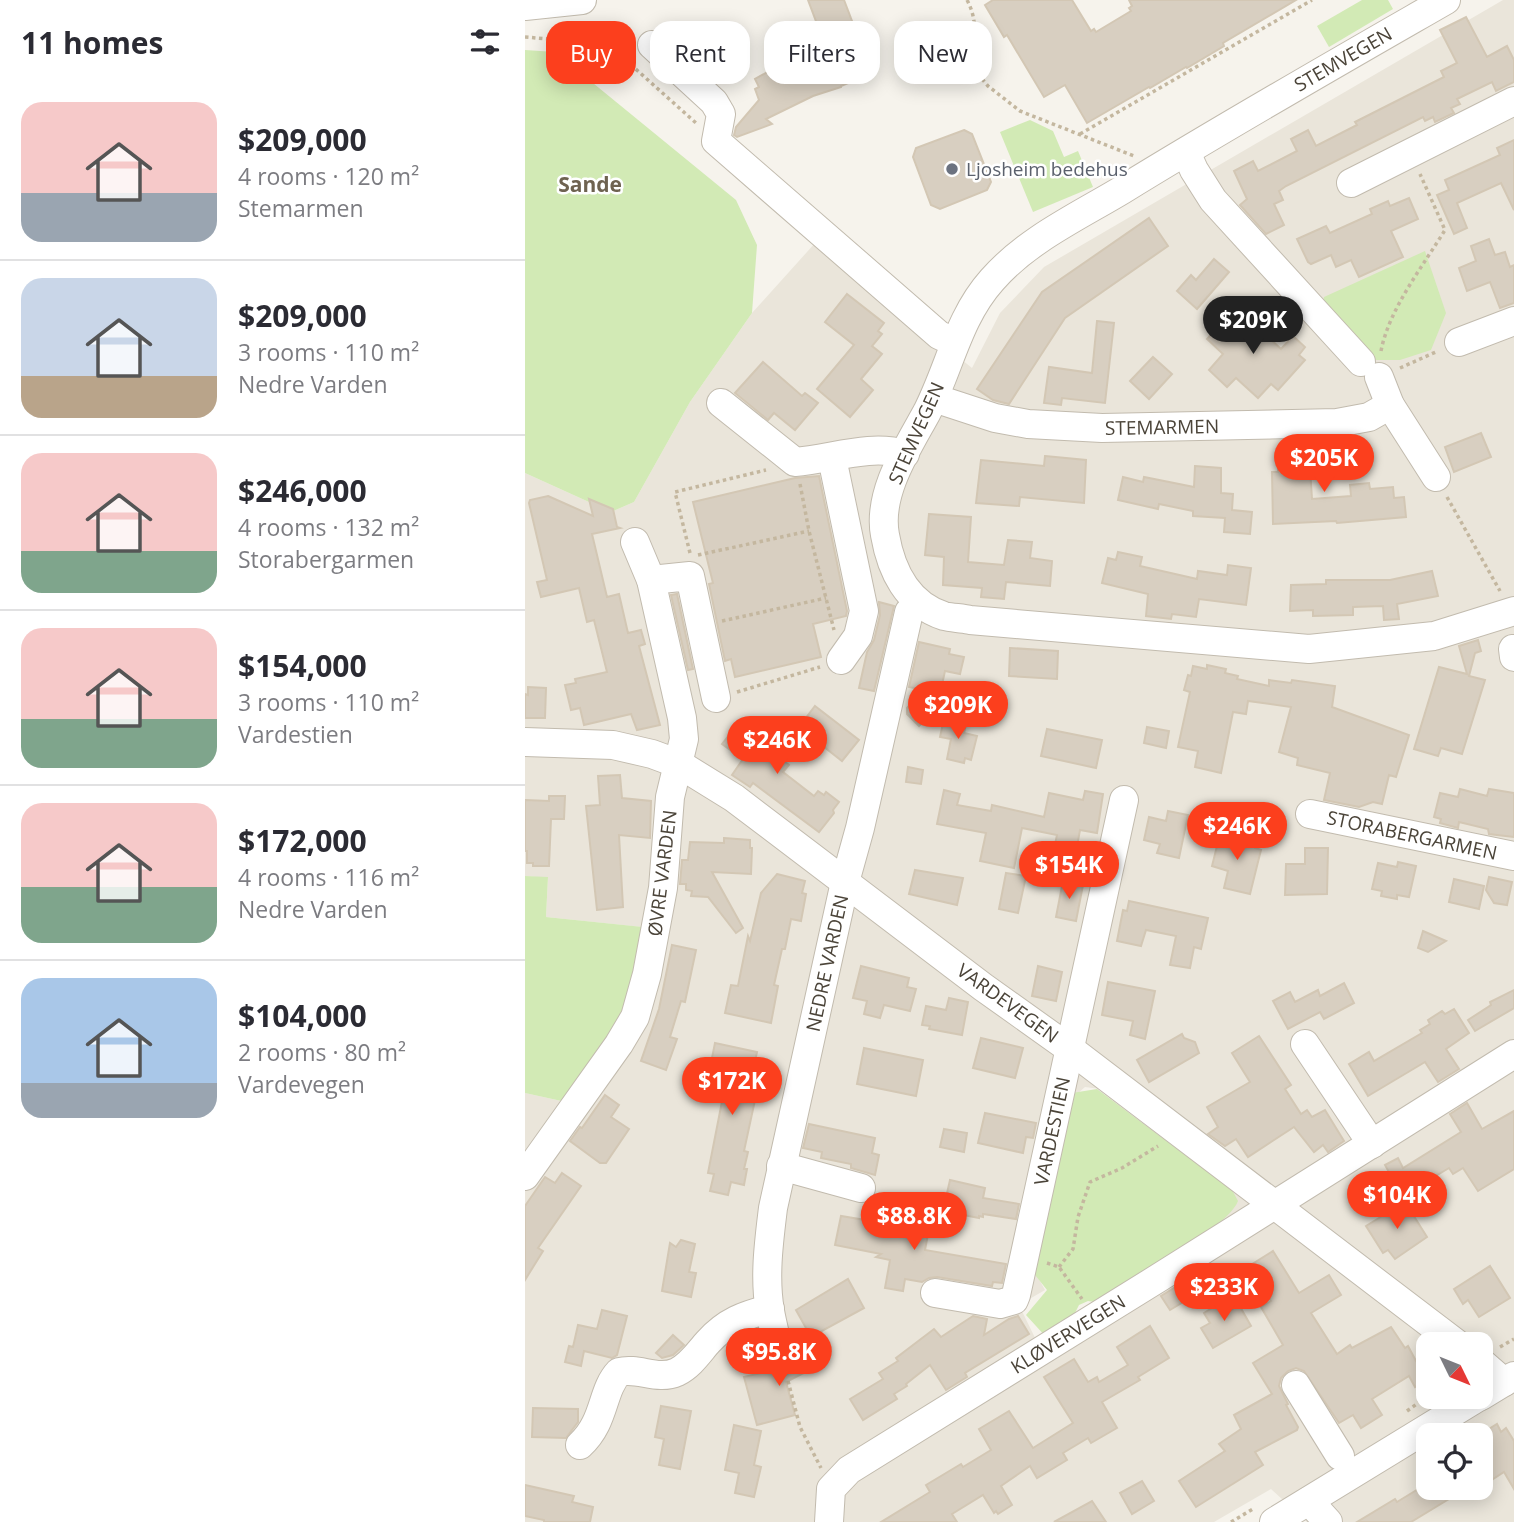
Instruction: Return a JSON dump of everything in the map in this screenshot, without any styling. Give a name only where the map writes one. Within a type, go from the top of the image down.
[{"type":"street","points":[[525,6],[582,0]]},
{"type":"street","name":"STEMVEGEN","points":[[1446,0],[1020,253],[991,280],[969,311],[954,342],[934,398],[893,483],[883,526],[892,567],[902,584],[915,598],[944,616],[1309,649],[1434,636],[1513,612]]},
{"type":"street","points":[[694,84],[714,102],[721,114],[716,141],[939,335],[954,342]]},
{"type":"street","points":[[1351,183],[1514,101]]},
{"type":"street","points":[[1186,152],[1213,200],[1370,370],[1436,477]]},
{"type":"street","points":[[1459,342],[1514,321]]},
{"type":"street","name":"STEMARMEN","points":[[934,398],[995,418],[1028,424],[1103,428],[1337,423],[1369,417],[1390,405]]},
{"type":"street","points":[[721,402],[795,462],[883,449],[905,454]]},
{"type":"street","points":[[831,458],[864,611],[858,636],[841,660]]},
{"type":"street","name":"ØVRE VARDEN","points":[[525,1175],[619,1044],[635,1017],[647,974],[663,888],[670,797],[684,739],[682,718],[651,580],[635,541]]},
{"type":"street","points":[[651,580],[690,576],[716,698]]},
{"type":"street","name":"NEDRE VARDEN","points":[[781,1359],[770,1309],[768,1245],[781,1166],[909,612]]},
{"type":"street","name":"VARDEVEGEN","points":[[525,742],[613,745],[652,754],[679,764],[734,798],[983,987],[1070,1049],[1441,1332]]},
{"type":"street","name":"VARDESTIEN","points":[[935,1293],[1000,1304],[1014,1300],[1016,1295],[1124,800]]},
{"type":"street","name":"STORABERGARMEN","points":[[1310,814],[1514,856]]},
{"type":"street","points":[[1305,1044],[1372,1144]]},
{"type":"street","name":"KLØVERVEGEN","points":[[831,1489],[849,1470],[1514,1054]]},
{"type":"street","points":[[781,1166],[862,1188]]},
{"type":"street","points":[[580,1445],[595,1429],[613,1380],[619,1372],[658,1377],[674,1373],[689,1364],[710,1340],[731,1322],[744,1315],[770,1309]]},
{"type":"street","points":[[1296,1385],[1340,1456]]},
{"type":"street","points":[[1274,1522],[1319,1512],[1495,1388]]},
{"type":"street","points":[[829,1522],[831,1489]]},
{"type":"path","points":[[967,0],[974,12],[976,30],[972,67],[988,86],[1020,111],[1135,156]]},
{"type":"path","points":[[1079,135],[1311,0]]},
{"type":"path","points":[[525,37],[593,43],[620,55],[716,141]]},
{"type":"path","points":[[1370,370],[1410,285],[1445,230],[1411,153]]},
{"type":"path","points":[[1370,370],[1459,342]]},
{"type":"path","points":[[716,698],[841,660],[795,462]]},
{"type":"path","points":[[748,474],[674,492],[691,556],[809,531]]},
{"type":"path","points":[[1436,477],[1513,612]]},
{"type":"path","points":[[702,625],[826,598]]},
{"type":"path","points":[[1059,1267],[1073,1250],[1078,1217],[1090,1182],[1122,1168],[1157,1147],[1174,1129]]},
{"type":"path","points":[[1025,1256],[1059,1267],[1094,1318]]},
{"type":"path","points":[[781,1359],[800,1427],[831,1489]]},
{"type":"shaded area","points":[[1503,0],[1514,0],[1514,1522],[1307,1522],[1271,1489],[1214,1522],[525,1522],[525,1093],[566,1102],[642,927],[546,917],[548,878],[525,876],[525,473],[611,512],[634,502],[690,402],[752,313],[816,242],[972,368],[1000,313],[1044,267]],"holes":[[[1085,1087],[1100,1089],[1230,1187],[1234,1195],[1101,1305],[1037,1342],[1019,1305],[1045,1290],[1030,1263],[1069,1101]]]},
{"type":"green space","points":[[1362,0],[1388,0],[1393,9],[1329,47],[1317,26]]},
{"type":"green space","points":[[525,50],[546,51],[546,84],[594,84],[736,200],[757,245],[752,313],[690,402],[634,502],[611,512],[525,473]]},
{"type":"green space","points":[[1030,120],[1053,131],[1064,157],[1078,151],[1093,187],[1033,212],[1000,132]]},
{"type":"green space","points":[[1425,251],[1446,313],[1431,350],[1400,360],[1364,360],[1322,308],[1324,297]]},
{"type":"green space","points":[[525,876],[548,877],[546,917],[643,927],[623,1015],[566,1102],[525,1093]]},
{"type":"green space","points":[[1097,1089],[1232,1190],[1238,1201],[1216,1226],[1197,1240],[1100,1303],[1088,1301],[1079,1305],[1069,1325],[1046,1337],[1026,1315],[1047,1290],[1028,1266],[1072,1093]]},
{"type":"building","points":[[808,0],[844,0],[852,21],[816,21]]},
{"type":"building","points":[[993,0],[1072,0],[1091,31],[1094,29],[1096,32],[1131,11],[1129,0],[1296,0],[1223,43],[1224,46],[1187,68],[1087,123],[1065,85],[1044,97],[1007,35],[1004,37],[985,5]]},
{"type":"building","points":[[1466,17],[1487,57],[1507,46],[1514,60],[1514,82],[1496,91],[1492,82],[1457,99],[1460,104],[1451,108],[1454,113],[1435,122],[1433,117],[1425,121],[1423,117],[1286,186],[1279,191],[1283,200],[1274,204],[1284,225],[1266,234],[1240,205],[1247,199],[1234,171],[1253,161],[1258,171],[1297,151],[1291,139],[1308,130],[1316,146],[1357,125],[1355,122],[1444,77],[1441,71],[1457,63],[1440,30]]},
{"type":"building","points":[[764,74],[764,84],[846,84],[813,96],[766,119],[772,124],[737,137],[734,135],[736,127],[759,100],[755,89],[759,87],[755,79]]},
{"type":"building","name":"Ljosheim bedehus","points":[[964,130],[972,134],[991,182],[987,190],[940,209],[931,205],[913,157],[916,148]]},
{"type":"building","points":[[1514,140],[1514,210],[1501,183],[1457,203],[1467,228],[1454,234],[1437,195],[1449,190],[1445,180],[1500,155],[1497,148]]},
{"type":"building","points":[[1409,198],[1418,219],[1391,231],[1403,257],[1359,277],[1351,260],[1336,267],[1331,255],[1311,264],[1308,262],[1297,239],[1326,226],[1330,233],[1372,214],[1370,209],[1388,201],[1390,206]]},
{"type":"building","points":[[1149,218],[1168,246],[1065,318],[1009,404],[993,400],[977,389],[1042,292]]},
{"type":"building","points":[[1489,239],[1495,255],[1505,252],[1510,267],[1514,265],[1514,303],[1500,308],[1490,282],[1467,291],[1459,268],[1476,261],[1471,246]]},
{"type":"building","points":[[1214,259],[1229,272],[1197,309],[1177,291],[1191,275],[1196,280]]},
{"type":"building","points":[[847,294],[884,323],[878,331],[882,334],[872,346],[882,354],[861,379],[873,390],[850,417],[817,389],[854,345],[825,322]]},
{"type":"building","points":[[1236,308],[1281,349],[1293,336],[1305,347],[1299,355],[1305,360],[1278,390],[1271,384],[1258,398],[1236,378],[1227,387],[1209,370],[1223,354],[1207,339]]},
{"type":"building","points":[[1097,321],[1114,323],[1105,403],[1062,398],[1061,405],[1044,403],[1049,367],[1092,373]]},
{"type":"building","points":[[1153,357],[1172,374],[1149,399],[1130,381]]},
{"type":"building","points":[[763,362],[802,396],[805,393],[818,403],[795,430],[774,413],[768,420],[735,393]]},
{"type":"building","points":[[1481,433],[1491,457],[1454,472],[1445,447]]},
{"type":"building","points":[[1316,442],[1317,468],[1310,468],[1312,499],[1351,496],[1350,485],[1369,483],[1370,489],[1393,487],[1394,498],[1404,497],[1406,517],[1337,523],[1273,524],[1272,472],[1278,472],[1278,450],[1288,450],[1288,443]]},
{"type":"building","points":[[1045,456],[1086,460],[1084,503],[1020,497],[1019,506],[976,503],[981,460],[1044,466]]},
{"type":"building","points":[[1195,466],[1221,468],[1221,493],[1233,494],[1232,510],[1252,512],[1250,534],[1224,532],[1225,518],[1193,516],[1193,511],[1159,504],[1158,509],[1118,500],[1123,477],[1143,482],[1144,477],[1194,487]]},
{"type":"building","points":[[819,476],[846,616],[813,624],[821,657],[735,677],[731,659],[725,661],[709,584],[713,583],[693,502],[795,478]]},
{"type":"building","points":[[548,496],[593,516],[589,499],[613,509],[617,527],[620,528],[592,534],[607,597],[619,594],[628,633],[641,630],[645,644],[639,646],[660,725],[637,730],[631,714],[584,725],[580,708],[571,710],[565,685],[576,683],[575,679],[607,672],[594,620],[587,622],[579,588],[541,597],[537,582],[547,580],[529,503],[530,500]]},
{"type":"building","points":[[929,514],[971,517],[968,562],[1004,565],[1008,540],[1032,542],[1030,558],[1052,561],[1050,586],[1006,582],[1004,599],[981,597],[982,588],[943,585],[944,557],[925,555]]},
{"type":"building","points":[[1118,552],[1142,557],[1140,566],[1197,579],[1198,571],[1227,575],[1228,565],[1251,568],[1246,605],[1199,599],[1196,617],[1172,614],[1171,619],[1146,616],[1148,594],[1102,583],[1108,558],[1116,560]]},
{"type":"building","points":[[1432,571],[1438,596],[1397,604],[1399,619],[1384,620],[1383,606],[1353,607],[1353,615],[1313,616],[1313,610],[1290,611],[1291,585],[1326,584],[1326,580],[1390,580]]},
{"type":"building","points":[[677,594],[693,669],[688,670],[671,595]]},
{"type":"building","points":[[879,602],[894,606],[874,691],[859,688],[867,652],[874,640],[880,615]]},
{"type":"building","points":[[1478,640],[1481,651],[1475,653],[1469,676],[1485,680],[1462,754],[1441,748],[1438,756],[1414,749],[1439,667],[1467,674],[1459,646]]},
{"type":"building","points":[[919,642],[950,649],[949,654],[964,657],[960,674],[945,671],[937,707],[919,726],[907,714],[907,708],[924,690],[909,687]]},
{"type":"building","points":[[1010,648],[1058,651],[1057,679],[1009,676]]},
{"type":"building","points":[[1207,665],[1226,669],[1225,673],[1238,676],[1237,679],[1269,686],[1269,680],[1291,683],[1292,680],[1335,686],[1332,707],[1409,735],[1396,777],[1389,775],[1382,804],[1373,802],[1359,807],[1324,800],[1330,773],[1297,765],[1298,758],[1279,752],[1291,707],[1248,701],[1246,714],[1233,712],[1221,773],[1195,767],[1198,751],[1178,747],[1190,692],[1184,690],[1193,666],[1207,669]]},
{"type":"building","points":[[528,687],[546,688],[545,718],[525,718],[525,694],[528,695]]},
{"type":"building","points":[[815,706],[859,740],[842,761],[799,727]]},
{"type":"building","points":[[944,719],[966,724],[964,733],[977,736],[971,760],[965,758],[964,763],[947,759],[951,739],[940,737]]},
{"type":"building","points":[[738,724],[757,739],[766,727],[786,742],[776,755],[789,765],[783,772],[814,796],[818,791],[824,795],[826,792],[839,802],[819,832],[753,783],[750,787],[732,775],[743,759],[722,744]]},
{"type":"building","points":[[1147,727],[1169,731],[1166,748],[1144,743]]},
{"type":"building","points":[[1047,729],[1102,740],[1096,768],[1041,756]]},
{"type":"building","points":[[908,767],[923,770],[921,784],[906,782]]},
{"type":"building","points":[[620,775],[622,798],[651,801],[650,838],[619,835],[623,907],[597,910],[586,806],[600,805],[598,776]]},
{"type":"building","points":[[1460,789],[1487,796],[1489,789],[1514,793],[1514,837],[1489,834],[1488,829],[1459,822],[1458,828],[1440,823],[1441,819],[1434,817],[1440,793],[1458,797]]},
{"type":"building","points":[[944,790],[960,794],[957,805],[991,811],[992,805],[1044,817],[1049,793],[1083,800],[1085,791],[1103,794],[1097,833],[1080,830],[1072,873],[1050,868],[1057,835],[1022,828],[1014,868],[980,861],[986,833],[937,824]]},
{"type":"building","points":[[549,796],[565,796],[564,819],[551,819],[549,866],[533,866],[533,863],[527,863],[525,851],[525,800],[549,801]]},
{"type":"building","points":[[1168,811],[1188,815],[1179,858],[1157,853],[1160,844],[1144,840],[1149,817],[1166,821]]},
{"type":"building","points":[[1220,834],[1256,843],[1255,848],[1261,850],[1250,894],[1224,888],[1228,871],[1212,866]]},
{"type":"building","points":[[724,838],[750,840],[752,848],[751,874],[712,872],[743,928],[736,933],[708,897],[691,896],[692,891],[686,890],[686,884],[680,884],[682,860],[688,860],[690,842],[724,843]]},
{"type":"building","points":[[1305,848],[1328,848],[1327,894],[1285,895],[1286,864],[1305,864]]},
{"type":"building","points":[[1398,862],[1416,866],[1409,897],[1397,895],[1397,899],[1381,896],[1382,891],[1372,889],[1378,863],[1397,867]]},
{"type":"building","points":[[915,870],[963,878],[957,905],[909,894]]},
{"type":"building","points":[[1006,873],[1026,876],[1018,913],[999,909]]},
{"type":"building","points":[[777,874],[805,881],[802,893],[806,894],[801,921],[791,919],[785,949],[782,949],[774,985],[778,986],[771,1023],[725,1013],[731,985],[738,986],[748,936],[750,941],[761,893]]},
{"type":"building","points":[[1489,877],[1512,882],[1507,905],[1494,903],[1486,890]]},
{"type":"building","points":[[1454,879],[1484,886],[1479,909],[1449,902]]},
{"type":"building","points":[[1063,881],[1083,885],[1076,921],[1056,917]]},
{"type":"building","points":[[1129,901],[1208,918],[1201,949],[1194,947],[1190,968],[1170,965],[1176,936],[1146,930],[1141,946],[1117,941],[1123,910],[1127,911]]},
{"type":"building","points":[[1423,931],[1446,941],[1428,952],[1418,948]]},
{"type":"building","points":[[672,945],[696,950],[685,1002],[681,1001],[670,1037],[677,1039],[666,1070],[641,1061],[659,1009]]},
{"type":"building","points":[[861,966],[909,978],[907,987],[916,989],[910,1011],[884,1005],[880,1018],[864,1014],[867,1001],[853,998]]},
{"type":"building","points":[[1038,966],[1062,972],[1056,1001],[1032,996]]},
{"type":"building","points":[[1108,982],[1155,991],[1145,1039],[1130,1035],[1133,1021],[1102,1015]]},
{"type":"building","points":[[1344,983],[1354,1003],[1324,1019],[1320,1012],[1288,1029],[1273,1001],[1290,992],[1295,1002],[1318,990],[1320,996]]},
{"type":"building","points":[[1514,990],[1514,1008],[1475,1031],[1468,1020],[1491,1005],[1490,1002]]},
{"type":"building","points":[[949,998],[968,1002],[962,1035],[929,1029],[930,1026],[922,1025],[926,1006],[946,1010]]},
{"type":"building","points":[[1454,1009],[1469,1033],[1446,1049],[1459,1069],[1438,1082],[1425,1062],[1368,1096],[1349,1064],[1369,1052],[1374,1061],[1422,1033],[1420,1030],[1430,1024],[1428,1020],[1442,1011],[1445,1014]]},
{"type":"building","points":[[1182,1034],[1184,1038],[1195,1042],[1199,1053],[1149,1082],[1137,1060]]},
{"type":"building","points":[[1259,1036],[1291,1085],[1285,1089],[1301,1114],[1307,1110],[1312,1117],[1325,1110],[1344,1141],[1328,1152],[1323,1145],[1314,1152],[1294,1127],[1248,1157],[1236,1139],[1225,1146],[1208,1134],[1218,1127],[1207,1107],[1250,1082],[1232,1053]]},
{"type":"building","points":[[981,1038],[1023,1048],[1015,1078],[973,1068]]},
{"type":"building","points":[[715,1043],[757,1052],[747,1098],[755,1100],[744,1151],[748,1152],[744,1185],[731,1182],[728,1195],[710,1191],[714,1174],[708,1173],[727,1076],[713,1074],[714,1069],[710,1068]]},
{"type":"building","points":[[864,1048],[923,1060],[916,1096],[857,1084]]},
{"type":"building","points":[[605,1095],[619,1105],[611,1117],[629,1129],[606,1163],[600,1163],[570,1141]]},
{"type":"building","points":[[1467,1103],[1482,1129],[1514,1111],[1514,1169],[1478,1191],[1463,1168],[1453,1174],[1449,1168],[1402,1196],[1385,1165],[1398,1158],[1403,1168],[1461,1132],[1450,1114]]},
{"type":"building","points":[[985,1113],[1036,1123],[1033,1138],[1026,1137],[1023,1153],[978,1143]]},
{"type":"building","points":[[809,1124],[875,1138],[872,1153],[879,1155],[875,1175],[851,1168],[851,1164],[821,1158],[822,1152],[803,1148]]},
{"type":"building","points":[[944,1129],[967,1133],[964,1152],[940,1147]]},
{"type":"building","points":[[562,1173],[581,1186],[538,1248],[543,1251],[525,1280],[525,1206],[545,1177],[555,1183]]},
{"type":"building","points":[[950,1180],[985,1188],[983,1198],[1019,1204],[1016,1219],[983,1214],[983,1217],[979,1218],[943,1211]]},
{"type":"building","points":[[1405,1202],[1427,1237],[1395,1259],[1388,1250],[1383,1253],[1366,1226]]},
{"type":"building","points":[[912,1204],[933,1208],[925,1250],[1006,1264],[1002,1283],[993,1282],[992,1286],[937,1277],[922,1282],[905,1279],[903,1291],[885,1288],[890,1260],[876,1257],[881,1254],[835,1245],[841,1216],[907,1227]]},
{"type":"building","points":[[681,1240],[695,1244],[689,1272],[696,1273],[691,1297],[662,1291],[670,1243],[676,1247]]},
{"type":"building","points":[[1273,1251],[1299,1293],[1329,1275],[1341,1295],[1311,1313],[1337,1354],[1350,1345],[1352,1348],[1391,1327],[1405,1348],[1408,1346],[1416,1361],[1416,1386],[1409,1376],[1372,1399],[1382,1415],[1361,1428],[1353,1415],[1339,1423],[1304,1371],[1296,1368],[1288,1371],[1281,1378],[1279,1386],[1297,1430],[1255,1452],[1263,1465],[1196,1507],[1179,1481],[1225,1451],[1219,1444],[1241,1429],[1234,1415],[1272,1394],[1253,1363],[1283,1345],[1261,1307],[1271,1301],[1249,1266]]},
{"type":"building","points":[[1490,1266],[1510,1298],[1479,1317],[1468,1300],[1463,1304],[1454,1289]]},
{"type":"building","points":[[848,1279],[864,1308],[811,1337],[796,1310]]},
{"type":"building","points":[[1182,1283],[1190,1298],[1170,1310],[1161,1296]]},
{"type":"building","points":[[1225,1300],[1231,1310],[1239,1305],[1251,1326],[1213,1348],[1201,1328],[1210,1323],[1204,1313]]},
{"type":"building","points":[[602,1310],[627,1316],[617,1355],[612,1358],[584,1351],[581,1366],[565,1362],[569,1346],[573,1347],[578,1325],[597,1329]]},
{"type":"building","points":[[973,1316],[987,1319],[984,1335],[1018,1316],[1029,1334],[965,1373],[967,1377],[946,1390],[930,1365],[894,1394],[897,1399],[863,1420],[850,1399],[883,1379],[879,1373],[898,1361],[896,1358],[934,1329],[941,1337]]},
{"type":"building","points":[[1150,1326],[1169,1358],[1138,1377],[1140,1380],[1102,1402],[1117,1428],[1091,1443],[1088,1438],[1063,1453],[1067,1460],[1037,1478],[1030,1466],[1001,1486],[1012,1505],[998,1514],[996,1511],[994,1513],[983,1495],[952,1514],[957,1522],[881,1522],[930,1492],[926,1485],[991,1450],[979,1429],[1009,1411],[1033,1448],[1073,1423],[1044,1377],[1074,1359],[1088,1382],[1097,1377],[1099,1382],[1128,1365],[1117,1347]]},
{"type":"building","points":[[673,1335],[684,1345],[673,1355],[662,1358],[656,1353]]},
{"type":"building","points":[[816,1343],[823,1363],[786,1382],[795,1415],[757,1425],[744,1377],[769,1371],[786,1375],[797,1364],[797,1353]]},
{"type":"building","points":[[661,1406],[691,1411],[680,1469],[659,1465],[664,1439],[655,1437]]},
{"type":"building","points":[[533,1408],[578,1409],[578,1422],[566,1438],[532,1437]]},
{"type":"building","points":[[1497,1424],[1501,1432],[1506,1428],[1514,1441],[1514,1489],[1504,1472],[1493,1479],[1493,1426]]},
{"type":"building","points":[[734,1425],[761,1431],[754,1465],[761,1467],[754,1497],[735,1493],[739,1473],[725,1470]]},
{"type":"building","points":[[1142,1481],[1154,1501],[1132,1514],[1120,1493]]},
{"type":"building","points":[[525,1485],[574,1496],[572,1502],[593,1507],[590,1522],[544,1522],[525,1516]]},
{"type":"building","points":[[1416,1490],[1416,1500],[1447,1500],[1411,1522],[1357,1522],[1395,1499],[1397,1502]]},
{"type":"building","points":[[1092,1501],[1106,1522],[1054,1522]]},
{"type":"place","name":"Ljosheim bedehus","points":[[952,169]]},
{"type":"district","name":"Sande","points":[[590,184]]}]
